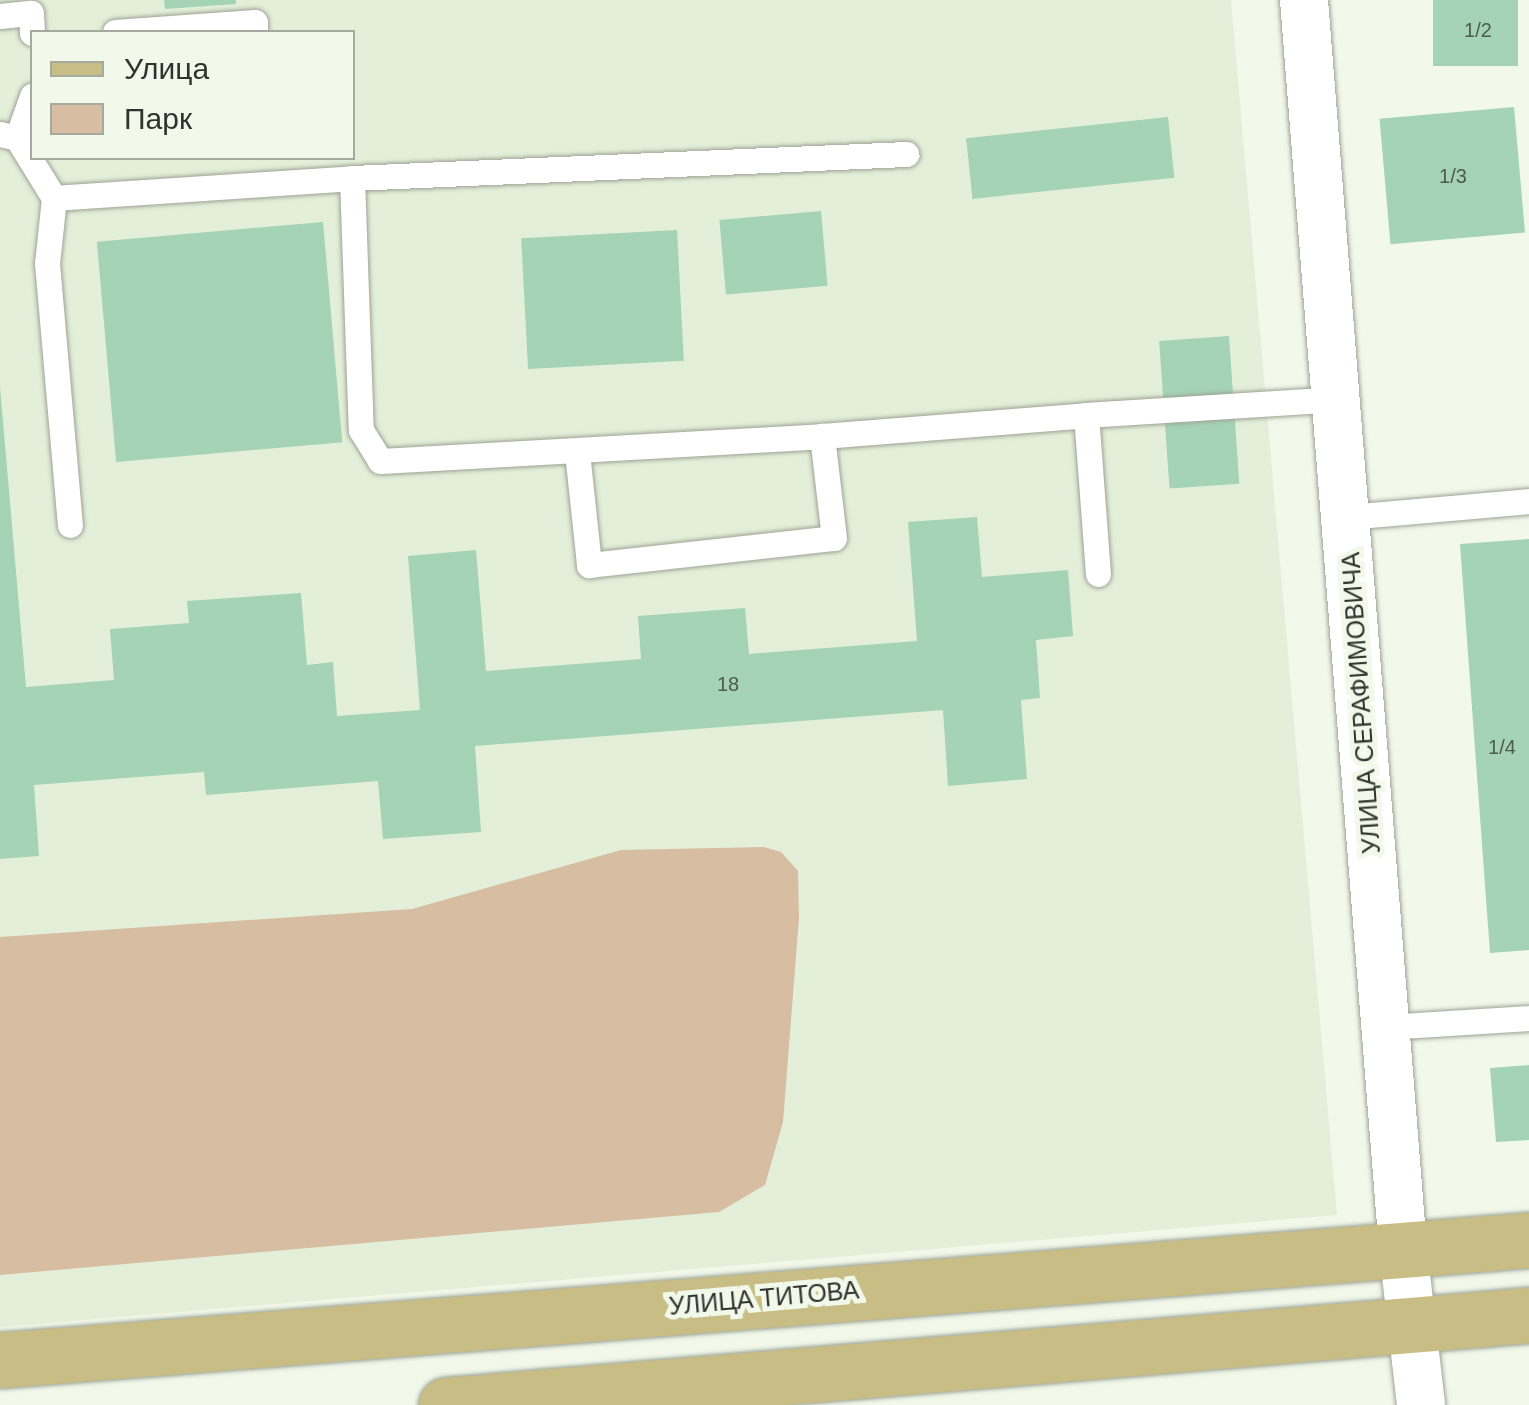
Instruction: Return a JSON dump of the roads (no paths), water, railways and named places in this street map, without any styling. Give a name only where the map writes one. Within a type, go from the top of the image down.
[{"type":"main road","name":"УЛИЦА ТИТОВА","points":[[0,1360],[1529,1240]]},
{"type":"main road","points":[[446,1405],[823,1389],[1529,1315]]},
{"type":"street","name":"УЛИЦА СЕРАФИМОВИЧА","points":[[1304,0],[1402,1249],[1420,1405]]},
{"type":"lane","points":[[0,16],[31,14],[32,30]]},
{"type":"lane","points":[[135,30],[254,18]]},
{"type":"lane","points":[[30,99],[8,136],[54,198],[47,263],[70,525]]},
{"type":"lane","points":[[54,198],[352,178],[906,154]]},
{"type":"lane","points":[[261,160],[262,184]]},
{"type":"lane","points":[[352,178],[362,430],[380,461],[577,452],[1338,399]]},
{"type":"lane","points":[[1086,415],[1098,574]]},
{"type":"lane","points":[[577,452],[589,565],[834,538],[822,436]]},
{"type":"lane","points":[[1347,517],[1529,501]]},
{"type":"lane","points":[[1386,1027],[1529,1018]]}]
